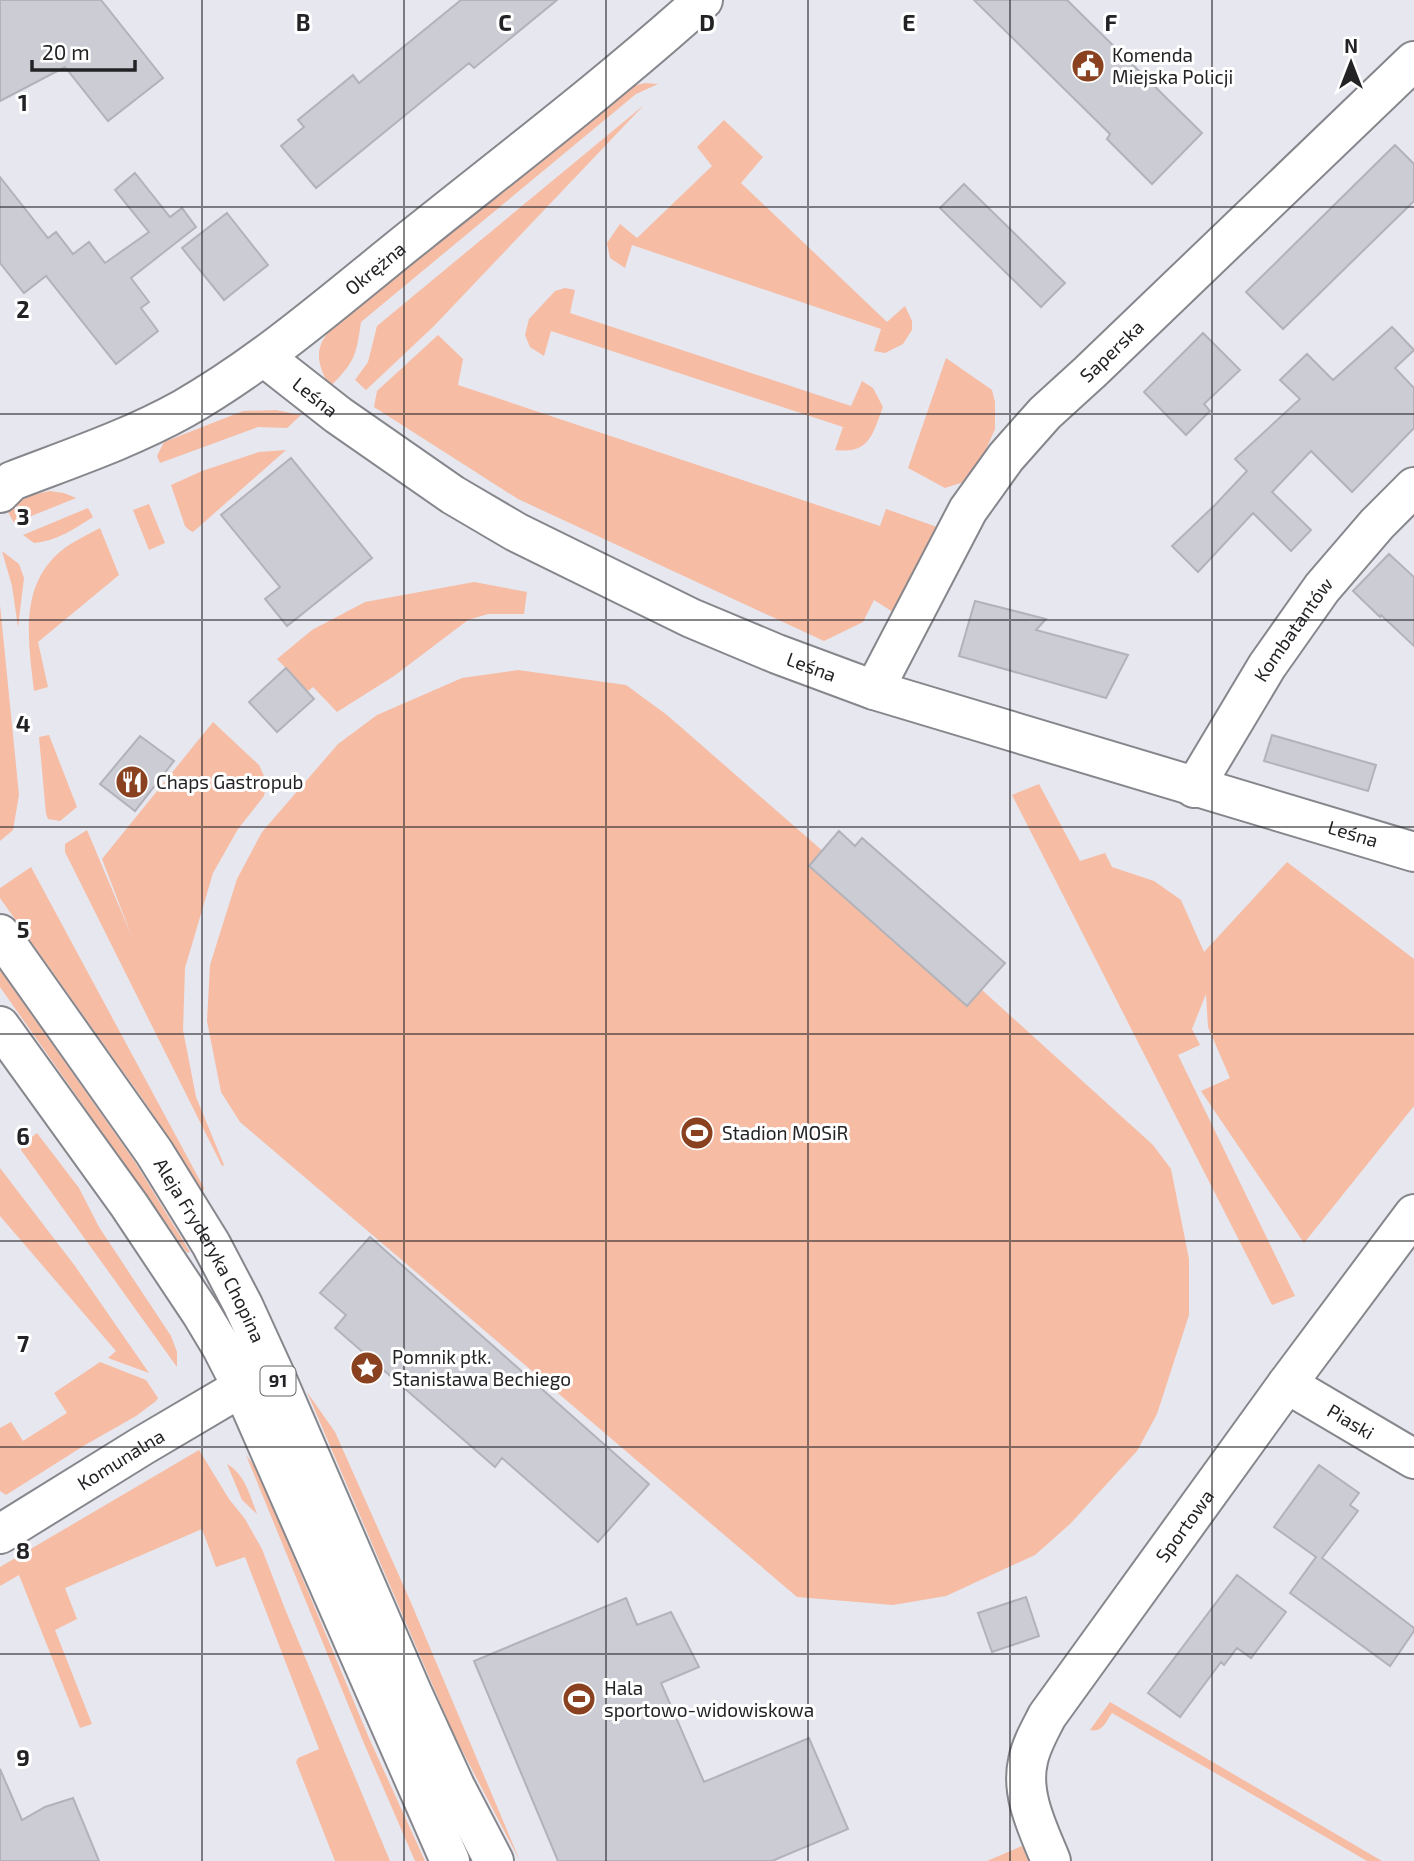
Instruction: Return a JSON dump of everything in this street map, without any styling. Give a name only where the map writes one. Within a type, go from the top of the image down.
[{"type":"street","name":"Okrężna","points":[[4,485],[129,436],[181,410],[264,357],[562,119],[703,0]]},
{"type":"street","name":"Saperska","points":[[874,690],[968,510],[1006,457],[1045,412],[1414,61]]},
{"type":"street","name":"Leśna","points":[[264,357],[338,415],[453,495],[516,532],[691,618],[874,690],[1194,788],[1408,843]]},
{"type":"street","name":"Kombatantów","points":[[1194,788],[1267,666],[1322,587],[1377,524],[1414,487]]},
{"type":"street","name":"Aleja Fryderyka Chopina","points":[[0,934],[154,1152],[211,1244],[275,1374],[455,1786],[494,1861]]},
{"type":"street","name":"Aleja Fryderyka Chopina","points":[[0,1026],[129,1205],[222,1348],[242,1387],[450,1861]]},
{"type":"street","name":"Sportowa","points":[[1051,1861],[1030,1807],[1027,1782],[1027,1762],[1047,1716],[1287,1384],[1414,1214]]},
{"type":"street","name":"Piaski","points":[[1287,1384],[1414,1459]]},
{"type":"street","name":"Komunalna","points":[[0,1534],[242,1387]]},
{"type":"shaded area","points":[[658,84],[636,94],[361,322],[353,358],[330,387],[323,374],[319,354],[325,337],[340,320],[633,86]]},
{"type":"shaded area","points":[[644,105],[434,326],[366,390],[355,380],[368,362],[377,326]]},
{"type":"shaded area","points":[[724,120],[763,157],[741,183],[887,322],[905,306],[912,321],[912,330],[903,344],[885,353],[874,351],[881,329],[632,245],[625,268],[610,258],[607,243],[620,224],[637,238],[712,166],[697,147]]},
{"type":"shaded area","points":[[565,288],[575,290],[570,313],[851,406],[862,381],[873,388],[883,407],[872,434],[863,446],[835,450],[843,427],[551,331],[544,356],[530,347],[525,335],[529,319],[555,291]]},
{"type":"shaded area","points":[[438,335],[463,359],[458,385],[880,526],[886,509],[940,528],[893,612],[874,600],[863,622],[824,641],[518,499],[374,407],[377,391]]},
{"type":"shaded area","points":[[946,358],[992,390],[995,429],[977,470],[967,481],[945,488],[908,468]]},
{"type":"shaded area","points":[[276,410],[301,415],[287,428],[258,427],[160,463],[157,456],[164,442],[243,411]]},
{"type":"shaded area","points":[[286,450],[193,532],[185,526],[171,485],[202,471],[259,452]]},
{"type":"shaded area","points":[[50,491],[76,498],[14,523],[6,508],[32,495]]},
{"type":"shaded area","points":[[149,504],[165,543],[149,550],[133,510]]},
{"type":"shaded area","points":[[88,508],[93,517],[58,537],[34,543],[23,535]]},
{"type":"shaded area","points":[[100,528],[119,575],[38,642],[48,687],[34,691],[29,632],[33,594],[51,561],[66,547]]},
{"type":"shaded area","points":[[2,551],[19,564],[24,578],[18,627],[12,586]]},
{"type":"shaded area","points":[[474,582],[527,592],[524,614],[488,614],[468,620],[394,676],[337,712],[313,687],[308,691],[277,659],[312,630],[365,602]]},
{"type":"shaded area","points":[[0,605],[19,795],[13,830],[0,841]]},
{"type":"shaded area","name":"Stadion MOSiR","points":[[518,670],[626,685],[667,715],[982,990],[1153,1145],[1171,1169],[1189,1259],[1189,1315],[1157,1414],[1137,1451],[1070,1524],[1035,1555],[946,1596],[893,1605],[797,1597],[240,1122],[221,1092],[207,1021],[210,965],[237,879],[262,832],[338,744],[377,715],[462,678]]},
{"type":"shaded area","points":[[213,722],[259,765],[266,786],[264,796],[238,829],[213,873],[185,968],[183,1030],[196,1097],[224,1165],[222,1166],[65,852],[65,844],[87,830],[132,937],[102,859]]},
{"type":"shaded area","points":[[49,735],[77,807],[60,821],[48,819],[46,814],[39,737]]},
{"type":"shaded area","points":[[1039,784],[1080,861],[1105,853],[1112,867],[1154,881],[1181,900],[1204,952],[1287,862],[1414,959],[1414,1106],[1304,1243],[1201,1091],[1230,1078],[1208,1027],[1206,994],[1192,1029],[1200,1045],[1178,1055],[1295,1296],[1272,1305],[1012,795]]},
{"type":"shaded area","points":[[31,867],[204,1188],[203,1192],[144,1101],[0,898],[0,888]]},
{"type":"shaded area","points":[[0,970],[135,1162],[190,1252],[187,1253],[0,987]]},
{"type":"shaded area","points":[[37,1133],[79,1188],[99,1227],[171,1336],[177,1352],[177,1367],[21,1150],[22,1145]]},
{"type":"shaded area","points":[[0,1168],[75,1266],[149,1373],[108,1358],[116,1351],[0,1216]]},
{"type":"shaded area","points":[[100,1362],[146,1380],[158,1398],[136,1416],[6,1495],[0,1491],[0,1428],[11,1422],[23,1441],[67,1413],[54,1393]]},
{"type":"shaded area","points":[[307,1392],[335,1432],[409,1598],[520,1861],[454,1735]]},
{"type":"shaded area","points":[[199,1450],[262,1549],[390,1861],[335,1861],[296,1762],[298,1758],[319,1749],[245,1557],[216,1567],[202,1529],[65,1588],[77,1619],[55,1630],[92,1724],[80,1728],[19,1575],[0,1586],[0,1567]]},
{"type":"shaded area","points":[[246,1455],[257,1469],[369,1738],[425,1861],[415,1861]]},
{"type":"shaded area","points":[[227,1464],[243,1479],[257,1514],[242,1500]]},
{"type":"shaded area","points":[[1110,1702],[1382,1861],[1367,1861],[1112,1713],[1101,1728],[1090,1730]]},
{"type":"shaded area","points":[[1022,1846],[1030,1861],[987,1861]]},
{"type":"building","points":[[0,0],[101,0],[163,78],[108,121],[65,67],[0,101]]},
{"type":"building","points":[[461,0],[557,0],[474,68],[469,63],[316,188],[281,146],[304,127],[298,120],[353,75],[359,83]]},
{"type":"building","name":"Komenda Miejska Policji","points":[[974,0],[1067,0],[1202,133],[1152,184],[1107,139],[1110,134]]},
{"type":"building","points":[[1395,145],[1414,164],[1414,201],[1283,329],[1246,292]]},
{"type":"building","points":[[135,173],[170,217],[182,208],[196,227],[131,278],[149,302],[141,308],[158,331],[116,364],[46,276],[24,293],[0,263],[0,177],[48,238],[56,232],[73,254],[89,242],[105,263],[149,232],[115,190]]},
{"type":"building","points":[[964,184],[1065,283],[1041,307],[940,208]]},
{"type":"building","points":[[227,213],[268,265],[224,300],[182,248]]},
{"type":"building","points":[[1392,327],[1414,350],[1395,368],[1414,388],[1414,428],[1352,492],[1311,451],[1272,492],[1311,530],[1291,551],[1253,513],[1198,572],[1172,546],[1247,471],[1235,459],[1300,399],[1280,380],[1307,354],[1333,380]]},
{"type":"building","points":[[1203,333],[1240,370],[1204,404],[1210,411],[1186,435],[1144,392]]},
{"type":"building","points":[[291,458],[372,558],[287,626],[265,599],[280,587],[221,515]]},
{"type":"building","points":[[1389,554],[1414,577],[1414,646],[1353,591]]},
{"type":"building","points":[[975,601],[1046,619],[1036,630],[1128,655],[1106,698],[959,656]]},
{"type":"building","points":[[286,668],[314,699],[277,732],[249,702]]},
{"type":"building","points":[[1272,735],[1376,765],[1368,791],[1264,761]]},
{"type":"building","points":[[140,736],[174,761],[135,811],[100,784]]},
{"type":"building","points":[[839,831],[855,846],[862,838],[1005,963],[967,1006],[809,866]]},
{"type":"building","points":[[370,1237],[649,1484],[598,1542],[502,1458],[495,1467],[335,1328],[346,1315],[320,1293]]},
{"type":"building","points":[[1319,1465],[1359,1493],[1350,1505],[1358,1511],[1322,1558],[1414,1628],[1390,1666],[1290,1593],[1316,1557],[1274,1527]]},
{"type":"building","points":[[1237,1575],[1286,1612],[1251,1658],[1237,1648],[1224,1665],[1221,1662],[1180,1717],[1148,1693]]},
{"type":"building","points":[[1026,1597],[1039,1636],[992,1652],[978,1613]]},
{"type":"building","name":"Hala sportowo-widowiskowa","points":[[626,1598],[637,1625],[671,1612],[699,1667],[661,1683],[704,1782],[809,1738],[848,1829],[772,1861],[558,1861],[474,1661]]},
{"type":"building","points":[[0,1769],[22,1820],[45,1807],[73,1798],[99,1861],[0,1861]]},
{"type":"place","name":"Komenda Miejska Policji","points":[[1088,66]]},
{"type":"place","name":"Chaps Gastropub","points":[[132,782]]},
{"type":"place","name":"Stadion MOSiR","points":[[697,1133]]},
{"type":"place","name":"Pomnik płk. Stanisława Bechiego","points":[[367,1368]]},
{"type":"place","name":"Hala sportowo-widowiskowa","points":[[579,1699]]}]
